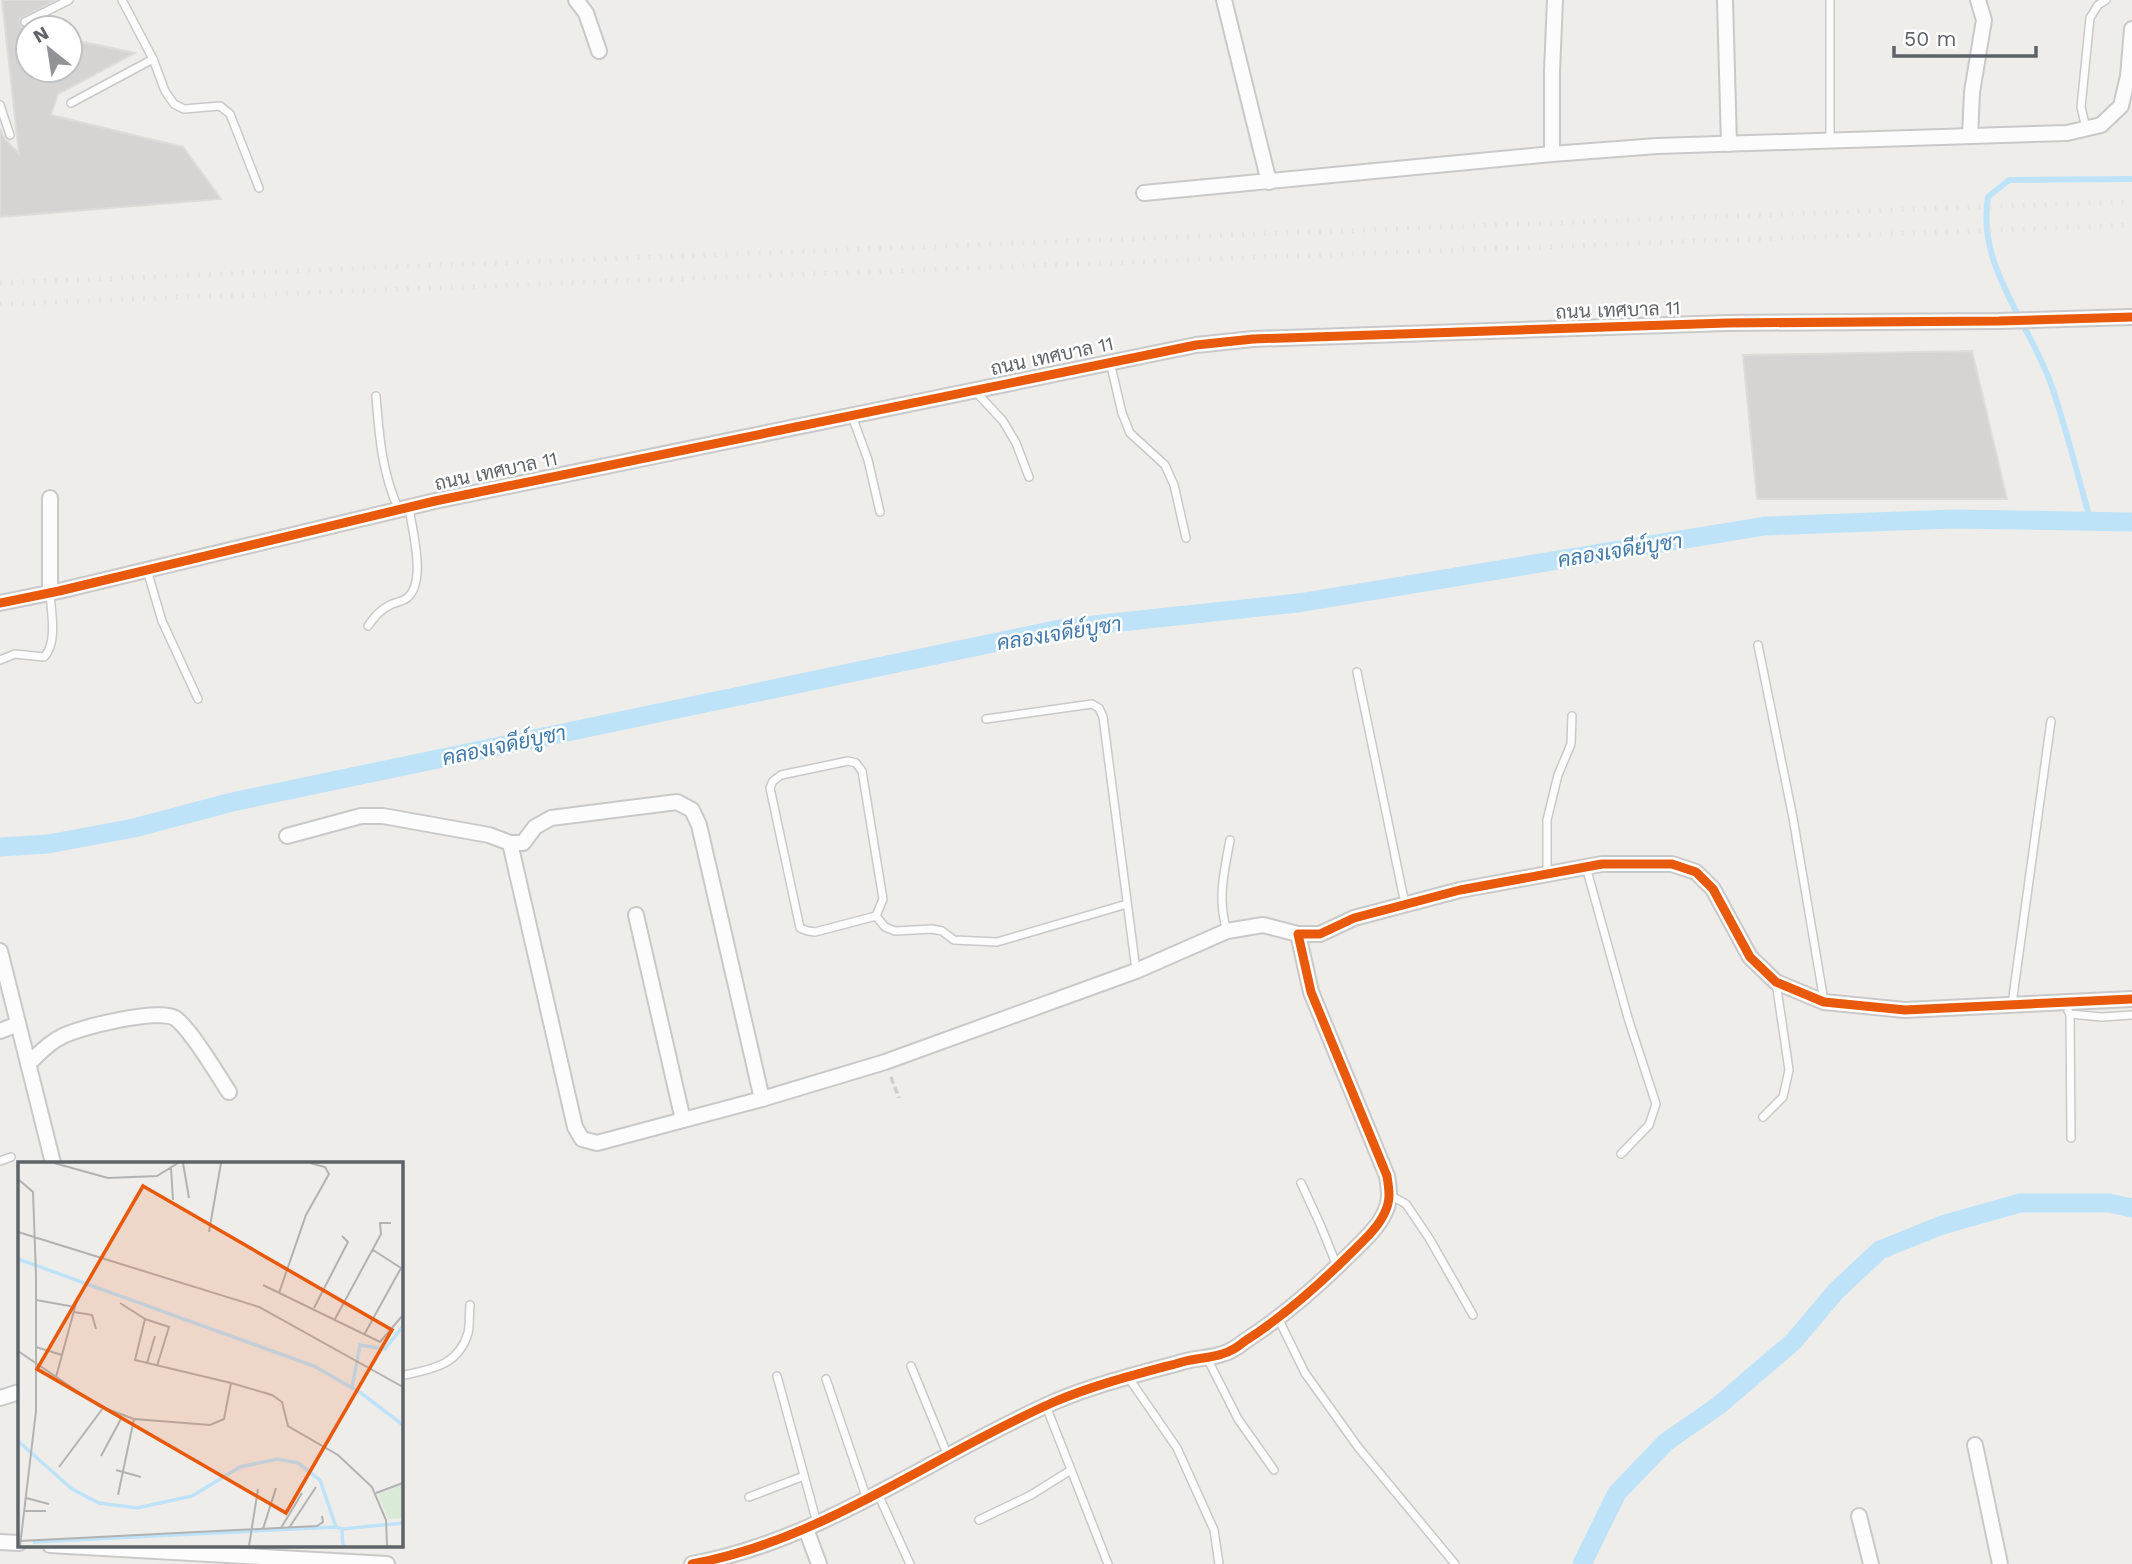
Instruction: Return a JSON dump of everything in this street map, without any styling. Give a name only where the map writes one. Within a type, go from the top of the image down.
[{"type":"street","points":[[576,0],[586,13],[599,51]]},
{"type":"street","points":[[1224,0],[1269,182]]},
{"type":"street","points":[[1552,154],[1555,0]]},
{"type":"street","points":[[1725,0],[1729,144]]},
{"type":"street","points":[[1970,136],[1972,92],[1983,20],[1978,0]]},
{"type":"street","points":[[1144,192],[1657,146],[2067,133],[2101,125],[2120,106],[2128,76],[2132,29]]},
{"type":"street","name":"ถนน เทศบาล 11","points":[[0,603],[404,509],[1196,345],[1253,339],[1727,323],[2132,317]]},
{"type":"street","points":[[50,498],[50,593]]},
{"type":"street","points":[[287,836],[361,816],[383,816],[489,835],[510,843],[523,843],[535,827],[551,818],[677,802],[692,810],[699,825],[762,1099]]},
{"type":"street","points":[[510,843],[575,1128],[582,1139],[597,1143],[762,1099],[885,1062],[1136,971],[1227,931],[1263,925],[1298,934],[1320,934],[1354,918],[1460,890],[1602,864],[1672,864],[1696,873],[1713,889],[1750,957],[1776,982],[1824,1002],[1905,1010],[2012,1004],[2066,1007],[2132,999]]},
{"type":"street","points":[[636,915],[682,1120]]},
{"type":"street","points":[[701,1563],[725,1561],[811,1526],[1046,1406],[1128,1377],[1191,1359],[1223,1354],[1245,1341],[1317,1287],[1371,1232],[1385,1213],[1390,1195],[1387,1176],[1311,992],[1298,934]]},
{"type":"street","points":[[0,951],[53,1162]]},
{"type":"street","points":[[28,1064],[60,1037],[107,1023],[154,1014],[174,1017],[186,1029],[229,1092]]},
{"type":"street","points":[[0,1031],[18,1024]]},
{"type":"street","points":[[0,1398],[18,1392]]},
{"type":"street","points":[[1975,1445],[2000,1564]]},
{"type":"street","points":[[1859,1516],[1871,1564]]},
{"type":"street","points":[[811,1526],[819,1564]]},
{"type":"street","points":[[0,1542],[18,1543]]},
{"type":"street","points":[[84,1546],[151,1548],[173,1558],[236,1550],[387,1564]]},
{"type":"lane","points":[[41,14],[69,0]]},
{"type":"lane","points":[[122,0],[173,104],[184,109],[220,106],[230,114],[258,188]]},
{"type":"lane","points":[[1830,0],[1830,140]]},
{"type":"lane","points":[[2087,128],[2081,107],[2090,18],[2098,5],[2106,0]]},
{"type":"lane","points":[[71,103],[153,59]]},
{"type":"lane","points":[[0,105],[10,135]]},
{"type":"lane","points":[[1110,361],[1122,413],[1130,433],[1165,465],[1174,485],[1186,538]]},
{"type":"lane","points":[[974,391],[1003,421],[1016,443],[1029,477]]},
{"type":"lane","points":[[368,625],[377,613],[406,599],[414,591],[418,573],[404,509],[389,489],[381,452],[376,396]]},
{"type":"lane","points":[[852,416],[868,460],[880,512]]},
{"type":"lane","points":[[146,570],[162,621],[198,699]]},
{"type":"lane","points":[[0,660],[15,653],[44,657],[49,653],[52,638],[50,593]]},
{"type":"lane","points":[[1758,645],[1793,818],[1824,1002]]},
{"type":"lane","points":[[1357,672],[1405,904]]},
{"type":"lane","points":[[986,719],[1092,704],[1099,708],[1103,717],[1136,971]]},
{"type":"lane","points":[[1547,874],[1547,820],[1558,775],[1572,744],[1572,716]]},
{"type":"lane","points":[[2012,1004],[2051,721]]},
{"type":"lane","points":[[848,761],[856,763],[862,771],[883,899],[876,916],[814,932],[800,928],[770,789],[773,781],[781,775],[848,761]]},
{"type":"lane","points":[[1227,931],[1221,904],[1230,840]]},
{"type":"lane","points":[[1586,867],[1628,1018],[1656,1104],[1649,1125],[1621,1154]]},
{"type":"lane","points":[[876,916],[885,927],[895,931],[932,929],[942,931],[954,940],[997,942],[1127,904]]},
{"type":"lane","points":[[1763,1117],[1783,1097],[1789,1070],[1776,982]]},
{"type":"lane","points":[[2071,1138],[2066,1007],[2102,1017],[2132,1015]]},
{"type":"lane","points":[[0,1161],[11,1157]]},
{"type":"lane","points":[[1301,1183],[1337,1267]]},
{"type":"lane","points":[[1390,1195],[1406,1204],[1429,1238],[1473,1315]]},
{"type":"lane","points":[[402,1376],[443,1366],[457,1354],[468,1333],[470,1305]]},
{"type":"lane","points":[[1277,1317],[1305,1373],[1320,1394],[1374,1467],[1455,1564]]},
{"type":"lane","points":[[1206,1357],[1238,1419],[1274,1470]]},
{"type":"lane","points":[[911,1366],[948,1456]]},
{"type":"lane","points":[[777,1376],[804,1476],[811,1526]]},
{"type":"lane","points":[[1128,1377],[1177,1448],[1214,1530],[1219,1564]]},
{"type":"lane","points":[[826,1378],[872,1497],[910,1564]]},
{"type":"lane","points":[[1046,1406],[1108,1564]]},
{"type":"lane","points":[[979,1520],[1031,1495],[1071,1469]]},
{"type":"lane","points":[[749,1497],[804,1476]]},
{"type":"path","points":[[885,1062],[899,1098]]},
{"type":"building","points":[[2,0],[55,0],[29,14],[14,14],[14,84],[77,84],[58,94],[51,115],[183,147],[221,199],[0,217],[0,129],[19,154]]},
{"type":"building","points":[[84,42],[135,53],[84,80]]},
{"type":"building","points":[[1972,351],[2007,499],[1757,499],[1743,355]]},
{"type":"waterway","points":[[2091,522],[2052,387],[1997,271],[1986,223],[1988,197],[2009,180],[2132,179]]},
{"type":"waterway","name":"คลองเจดีย์บูชา","points":[[0,847],[48,844],[134,828],[232,802],[1065,628],[1298,603],[1765,526],[1954,519],[2132,522]]},
{"type":"waterway","points":[[1582,1564],[1617,1493],[1666,1442],[1718,1406],[1793,1342],[1836,1291],[1880,1250],[1942,1225],[2020,1203],[2109,1203],[2132,1208]]},
{"type":"railway","points":[[0,283],[2132,202]]},
{"type":"railway","points":[[0,304],[2132,225]]},
{"type":"cycle path","points":[[0,603],[435,501],[1196,345],[1253,339],[1727,323],[2132,317]]},
{"type":"cycle path","points":[[692,1564],[740,1552],[833,1516],[1054,1402],[1136,1374],[1228,1352],[1301,1300],[1365,1239],[1387,1208],[1387,1176],[1311,992],[1298,934],[1320,934],[1354,918],[1460,890],[1602,864],[1672,864],[1696,872],[1713,889],[1750,957],[1776,982],[1824,1002],[1905,1010],[2132,999]]}]
